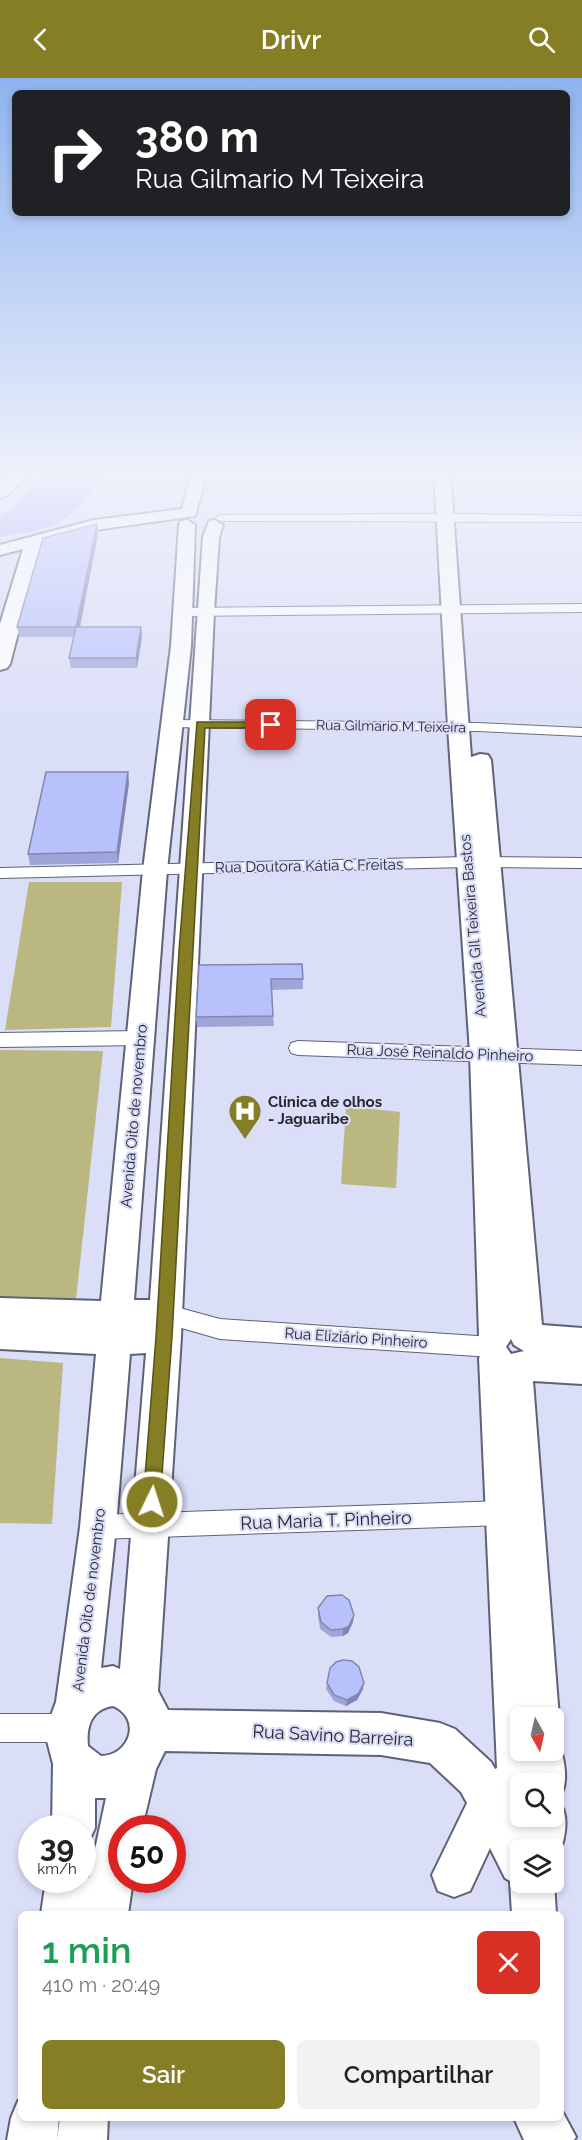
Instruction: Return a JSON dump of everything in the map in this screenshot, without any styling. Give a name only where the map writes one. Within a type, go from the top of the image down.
[{"type":"street","points":[[0,616],[19,566]]},
{"type":"street","points":[[0,664],[22,566]]},
{"type":"street","name":"Avenida Oito de novembro","points":[[106,1911],[114,1857],[142,1730],[150,1526],[165,1325],[197,775],[187,724],[196,566]]},
{"type":"street","name":"Avenida GIl Teixeira Bastos","points":[[458,566],[468,727],[494,1053],[512,1350]]},
{"type":"street","points":[[194,612],[582,608]]},
{"type":"street","name":"Avenida Oito de novembro","points":[[73,1815],[72,1733],[98,1527],[155,870],[166,776],[187,724]]},
{"type":"street","name":"Rua Gilmario M Teixeira","points":[[187,724],[468,727],[582,732]]},
{"type":"street","points":[[166,776],[197,775]]},
{"type":"street","name":"Rua Doutora Kátia C Freitas","points":[[0,873],[582,863]]},
{"type":"street","points":[[0,1040],[142,1026],[182,1013]]},
{"type":"street","name":"Rua José Reinaldo Pinheiro","points":[[298,1048],[494,1053],[582,1058]]},
{"type":"street","name":"Rua Eliziário Pinheiro","points":[[0,1312],[116,1328]]},
{"type":"street","name":"Rua Eliziário Pinheiro","points":[[0,1335],[165,1325],[512,1350],[582,1343]]},
{"type":"street","name":"Rua Eliziário Pinheiro","points":[[512,1350],[582,1369]]},
{"type":"street","name":"Rua Savino Barreira","points":[[512,1350],[503,1514],[528,1839]]},
{"type":"street","name":"Rua Savino Barreira","points":[[512,1350],[516,1394],[522,1770]]},
{"type":"street","name":"Rua Maria T. Pinheiro","points":[[98,1527],[503,1514]]},
{"type":"street","points":[[113,1686],[127,1688],[142,1730],[126,1772],[112,1777],[98,1777],[85,1772],[72,1733],[86,1695],[99,1688],[113,1686]]},
{"type":"street","points":[[0,1728],[72,1733]]},
{"type":"street","name":"Rua Savino Barreira","points":[[142,1730],[381,1734],[441,1744],[476,1777],[522,1770]]},
{"type":"street","points":[[454,1875],[522,1770]]},
{"type":"street","points":[[63,1911],[66,1893]]},
{"type":"street","points":[[32,2140],[35,2121]]},
{"type":"street","points":[[82,2140],[84,2121]]},
{"type":"shaded area","points":[[29,882],[122,882],[111,1027],[5,1030]]},
{"type":"shaded area","points":[[0,1050],[103,1051],[75,1309],[0,1304]]},
{"type":"shaded area","points":[[346,1106],[400,1112],[396,1188],[341,1184]]},
{"type":"shaded area","points":[[0,1358],[63,1363],[52,1524],[0,1523]]},
{"type":"building","points":[[35,566],[88,566],[76,627],[17,627]]},
{"type":"building","points":[[76,627],[141,627],[136,658],[69,658]]},
{"type":"building","points":[[46,772],[128,772],[117,852],[28,854]]},
{"type":"building","points":[[302,964],[303,979],[271,979],[273,1016],[196,1017],[199,965]]},
{"type":"building","points":[[342,1595],[349,1600],[354,1615],[349,1626],[331,1630],[321,1622],[318,1608],[327,1596]]},
{"type":"building","points":[[352,1661],[359,1667],[364,1683],[358,1694],[347,1700],[334,1695],[327,1683],[330,1668],[336,1662]]},
{"type":"place","name":"Clínica de olhos - Jaguaribe","points":[[245,1140]]},
{"type":"route","points":[[152,1502],[164,1337],[200,724],[271,725]]}]
